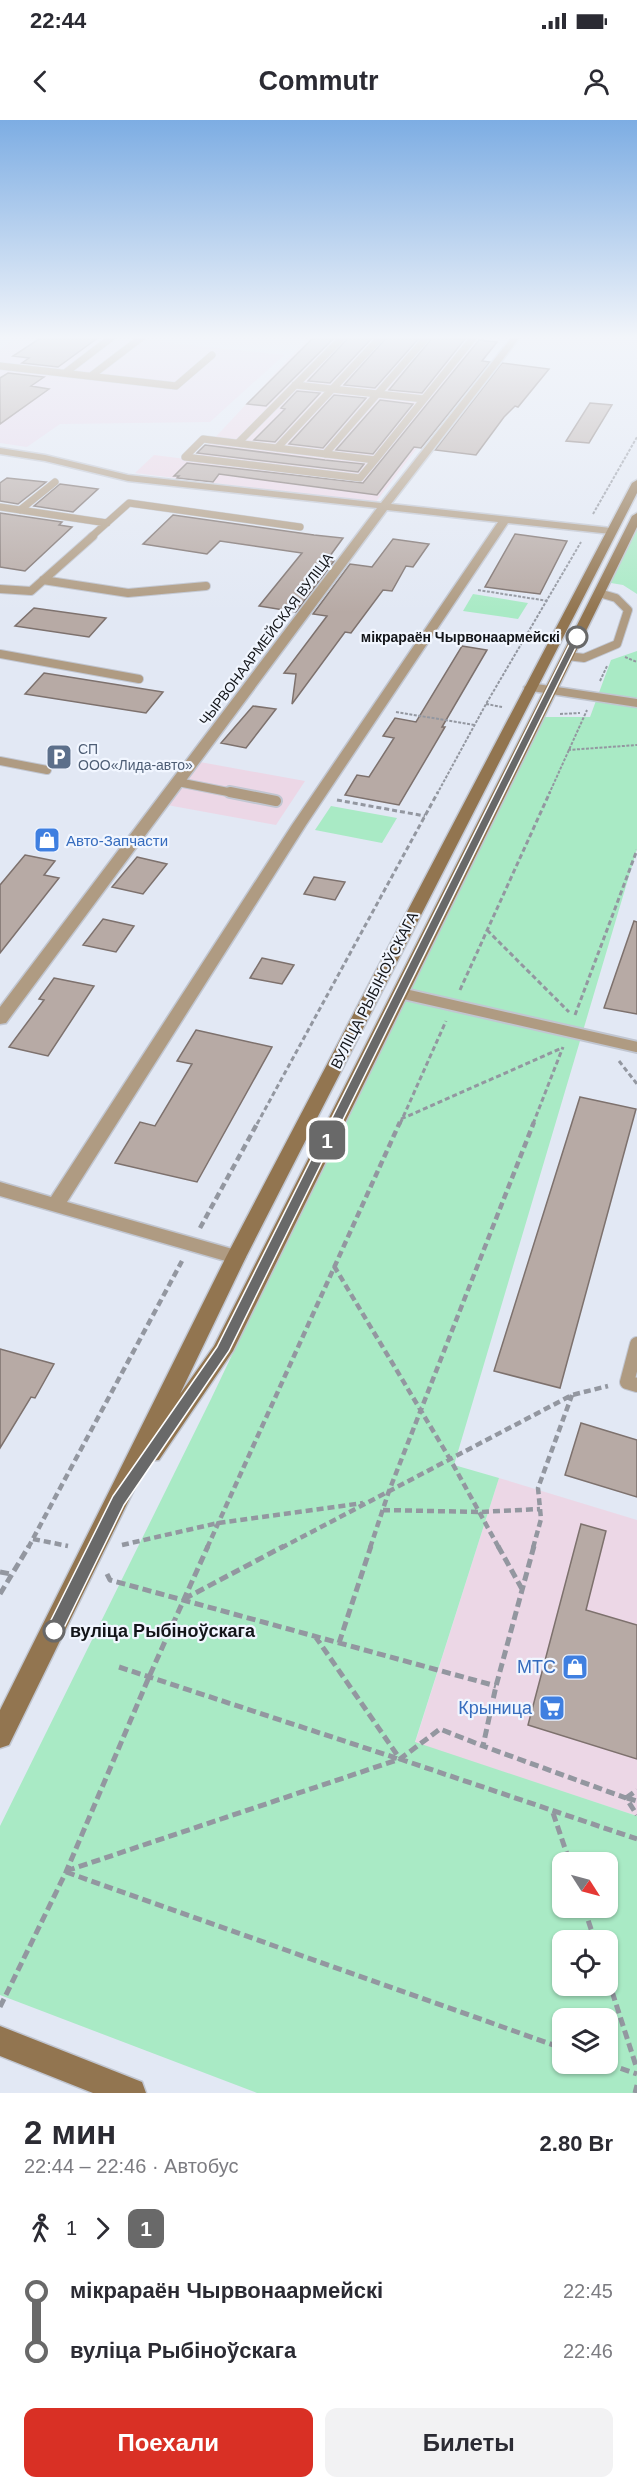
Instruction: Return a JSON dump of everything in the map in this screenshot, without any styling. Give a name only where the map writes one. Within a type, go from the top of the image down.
[{"type":"main road","name":"ВУЛІЦА РЫБІНОЎСКАГА","points":[[0,1736],[118,1501],[236,1257],[637,483]]},
{"type":"main road","name":"ВУЛІЦА РЫБІНОЎСКАГА","points":[[118,1501],[222,1351],[637,516]]},
{"type":"main road","points":[[0,2041],[131,2093]]},
{"type":"street","name":"ЧЫРВОНААРМЕЙСКАЯ ВУЛІЦА","points":[[0,1019],[444,429]]},
{"type":"street","points":[[0,451],[45,458],[128,478],[611,531]]},
{"type":"street","points":[[56,1204],[318,796],[505,519]]},
{"type":"street","points":[[530,687],[637,703]]},
{"type":"street","points":[[0,1189],[236,1257]]},
{"type":"lane","points":[[238,443],[252,429]]},
{"type":"lane","points":[[277,448],[295,429]]},
{"type":"lane","points":[[325,454],[347,429]]},
{"type":"lane","points":[[375,459],[203,439],[184,457],[360,478],[399,429]]},
{"type":"lane","points":[[20,510],[55,482]]},
{"type":"lane","points":[[0,589],[31,591],[129,503],[300,527]]},
{"type":"lane","points":[[0,507],[107,523]]},
{"type":"lane","points":[[43,580],[128,593],[206,586]]},
{"type":"lane","points":[[567,656],[584,658],[616,644],[628,610],[616,598],[599,593]]},
{"type":"lane","points":[[0,654],[139,679]]},
{"type":"lane","points":[[0,761],[48,770]]},
{"type":"lane","points":[[178,782],[276,801]]},
{"type":"lane","points":[[400,993],[637,1047]]},
{"type":"lane","points":[[632,1383],[637,1344]]},
{"type":"path","points":[[590,520],[637,437]]},
{"type":"path","points":[[0,1594],[33,1539],[475,725],[585,533]]},
{"type":"path","points":[[459,587],[548,601]]},
{"type":"path","points":[[0,2007],[66,1872],[218,1523],[608,664]]},
{"type":"path","points":[[377,708],[475,725]]},
{"type":"path","points":[[568,750],[637,745]]},
{"type":"path","points":[[318,796],[425,816]]},
{"type":"path","points":[[339,1643],[389,1491],[563,1048],[637,850]]},
{"type":"path","points":[[487,930],[574,1017]]},
{"type":"path","points":[[401,1119],[563,1048]]},
{"type":"path","points":[[334,1266],[450,1459],[522,1589]]},
{"type":"path","points":[[184,1599],[572,1395],[632,1383]]},
{"type":"path","points":[[483,1746],[496,1686],[541,1519],[538,1488],[572,1395]]},
{"type":"path","points":[[218,1523],[366,1503]]},
{"type":"path","points":[[383,1510],[480,1512],[540,1509]]},
{"type":"path","points":[[93,1551],[110,1580],[496,1686]]},
{"type":"path","points":[[0,1572],[11,1575]]},
{"type":"path","points":[[315,1636],[400,1759]]},
{"type":"path","points":[[119,1667],[637,1839]]},
{"type":"path","points":[[66,1872],[400,1759],[440,1729],[637,1801]]},
{"type":"path","points":[[627,1798],[637,1790]]},
{"type":"path","points":[[627,1798],[637,1815]]},
{"type":"path","points":[[553,1812],[566,1852]]},
{"type":"path","points":[[66,1872],[552,2044]]},
{"type":"path","points":[[614,1996],[637,2069]]},
{"type":"path","points":[[618,2067],[637,2074]]},
{"type":"path","points":[[635,2093],[637,2085]]},
{"type":"shaded area","points":[[0,429],[53,429],[27,447],[0,443]]},
{"type":"shaded area","points":[[223,429],[432,429],[375,503],[135,473],[154,455],[194,460]]},
{"type":"shaded area","points":[[200,762],[305,781],[276,825],[167,805]]},
{"type":"shaded area","points":[[499,1478],[637,1520],[637,1816],[415,1743]]},
{"type":"green space","points":[[637,518],[637,594],[623,585],[605,582]]},
{"type":"green space","points":[[473,594],[528,603],[518,619],[463,611]]},
{"type":"green space","points":[[637,651],[637,849],[454,1465],[499,1478],[415,1742],[637,1816],[637,2093],[257,2093],[0,1995],[0,1826],[211,1399],[537,717],[590,717],[611,660]]},
{"type":"green space","points":[[331,806],[397,818],[382,843],[315,830]]},
{"type":"building","points":[[265,429],[287,429],[275,442],[254,440]]},
{"type":"building","points":[[303,429],[339,429],[323,448],[289,444]]},
{"type":"building","points":[[354,429],[393,429],[373,454],[336,450]]},
{"type":"building","points":[[407,429],[436,429],[421,448],[414,447],[377,495],[219,474],[213,482],[174,476],[187,463],[363,483]]},
{"type":"building","points":[[451,429],[495,429],[476,455],[435,450]]},
{"type":"building","points":[[574,429],[597,429],[589,443],[566,441]]},
{"type":"building","points":[[205,445],[364,464],[358,472],[197,453]]},
{"type":"building","points":[[7,478],[46,482],[18,504],[0,501],[0,483]]},
{"type":"building","points":[[60,484],[98,489],[73,512],[34,506]]},
{"type":"building","points":[[0,513],[62,522],[59,525],[72,527],[25,571],[0,567]]},
{"type":"building","points":[[173,515],[343,538],[327,560],[334,561],[296,612],[259,606],[302,553],[220,541],[207,554],[143,544]]},
{"type":"building","points":[[515,534],[567,541],[540,594],[485,587]]},
{"type":"building","points":[[393,539],[429,544],[413,567],[406,566],[392,591],[383,590],[351,633],[345,632],[292,704],[296,674],[284,673],[327,616],[313,614],[350,564],[372,567]]},
{"type":"building","points":[[34,608],[106,618],[89,637],[15,626]]},
{"type":"building","points":[[462,646],[487,650],[399,805],[345,795],[357,775],[369,777],[394,738],[383,736],[395,718],[416,722]]},
{"type":"building","points":[[44,673],[163,692],[146,713],[25,694]]},
{"type":"building","points":[[253,706],[276,709],[246,748],[221,743]]},
{"type":"building","points":[[25,855],[55,861],[44,875],[59,878],[0,953],[0,885]]},
{"type":"building","points":[[137,857],[167,864],[143,894],[112,887]]},
{"type":"building","points":[[314,877],[345,882],[335,900],[304,894]]},
{"type":"building","points":[[103,919],[134,926],[116,952],[83,945]]},
{"type":"building","points":[[634,921],[637,922],[637,1014],[604,1008]]},
{"type":"building","points":[[262,958],[294,965],[282,984],[250,978]]},
{"type":"building","points":[[54,978],[94,986],[48,1056],[9,1047],[44,1000],[39,999]]},
{"type":"building","points":[[196,1030],[272,1047],[197,1182],[115,1163],[140,1122],[155,1126],[192,1064],[177,1061]]},
{"type":"building","points":[[580,1097],[636,1109],[560,1388],[494,1371]]},
{"type":"building","points":[[0,1349],[54,1364],[35,1398],[31,1397],[0,1448]]},
{"type":"building","points":[[581,1423],[637,1440],[637,1497],[565,1475]]},
{"type":"building","points":[[581,1524],[606,1531],[586,1610],[637,1625],[637,1759],[528,1725]]},
{"type":"bus line","name":"1","points":[[54,1631],[118,1501],[222,1351],[577,637]]},
{"type":"place","name":"мікрараён Чырвонаармейскі","points":[[577,637]]},
{"type":"place","name":"СП ООО«Лида-авто»","points":[[59,757]]},
{"type":"place","name":"Авто-Запчасти","points":[[47,840]]},
{"type":"place","name":"вуліца Рыбіноўскага","points":[[54,1631]]},
{"type":"place","name":"МТС","points":[[575,1667]]},
{"type":"place","name":"Крыница","points":[[552,1708]]}]
